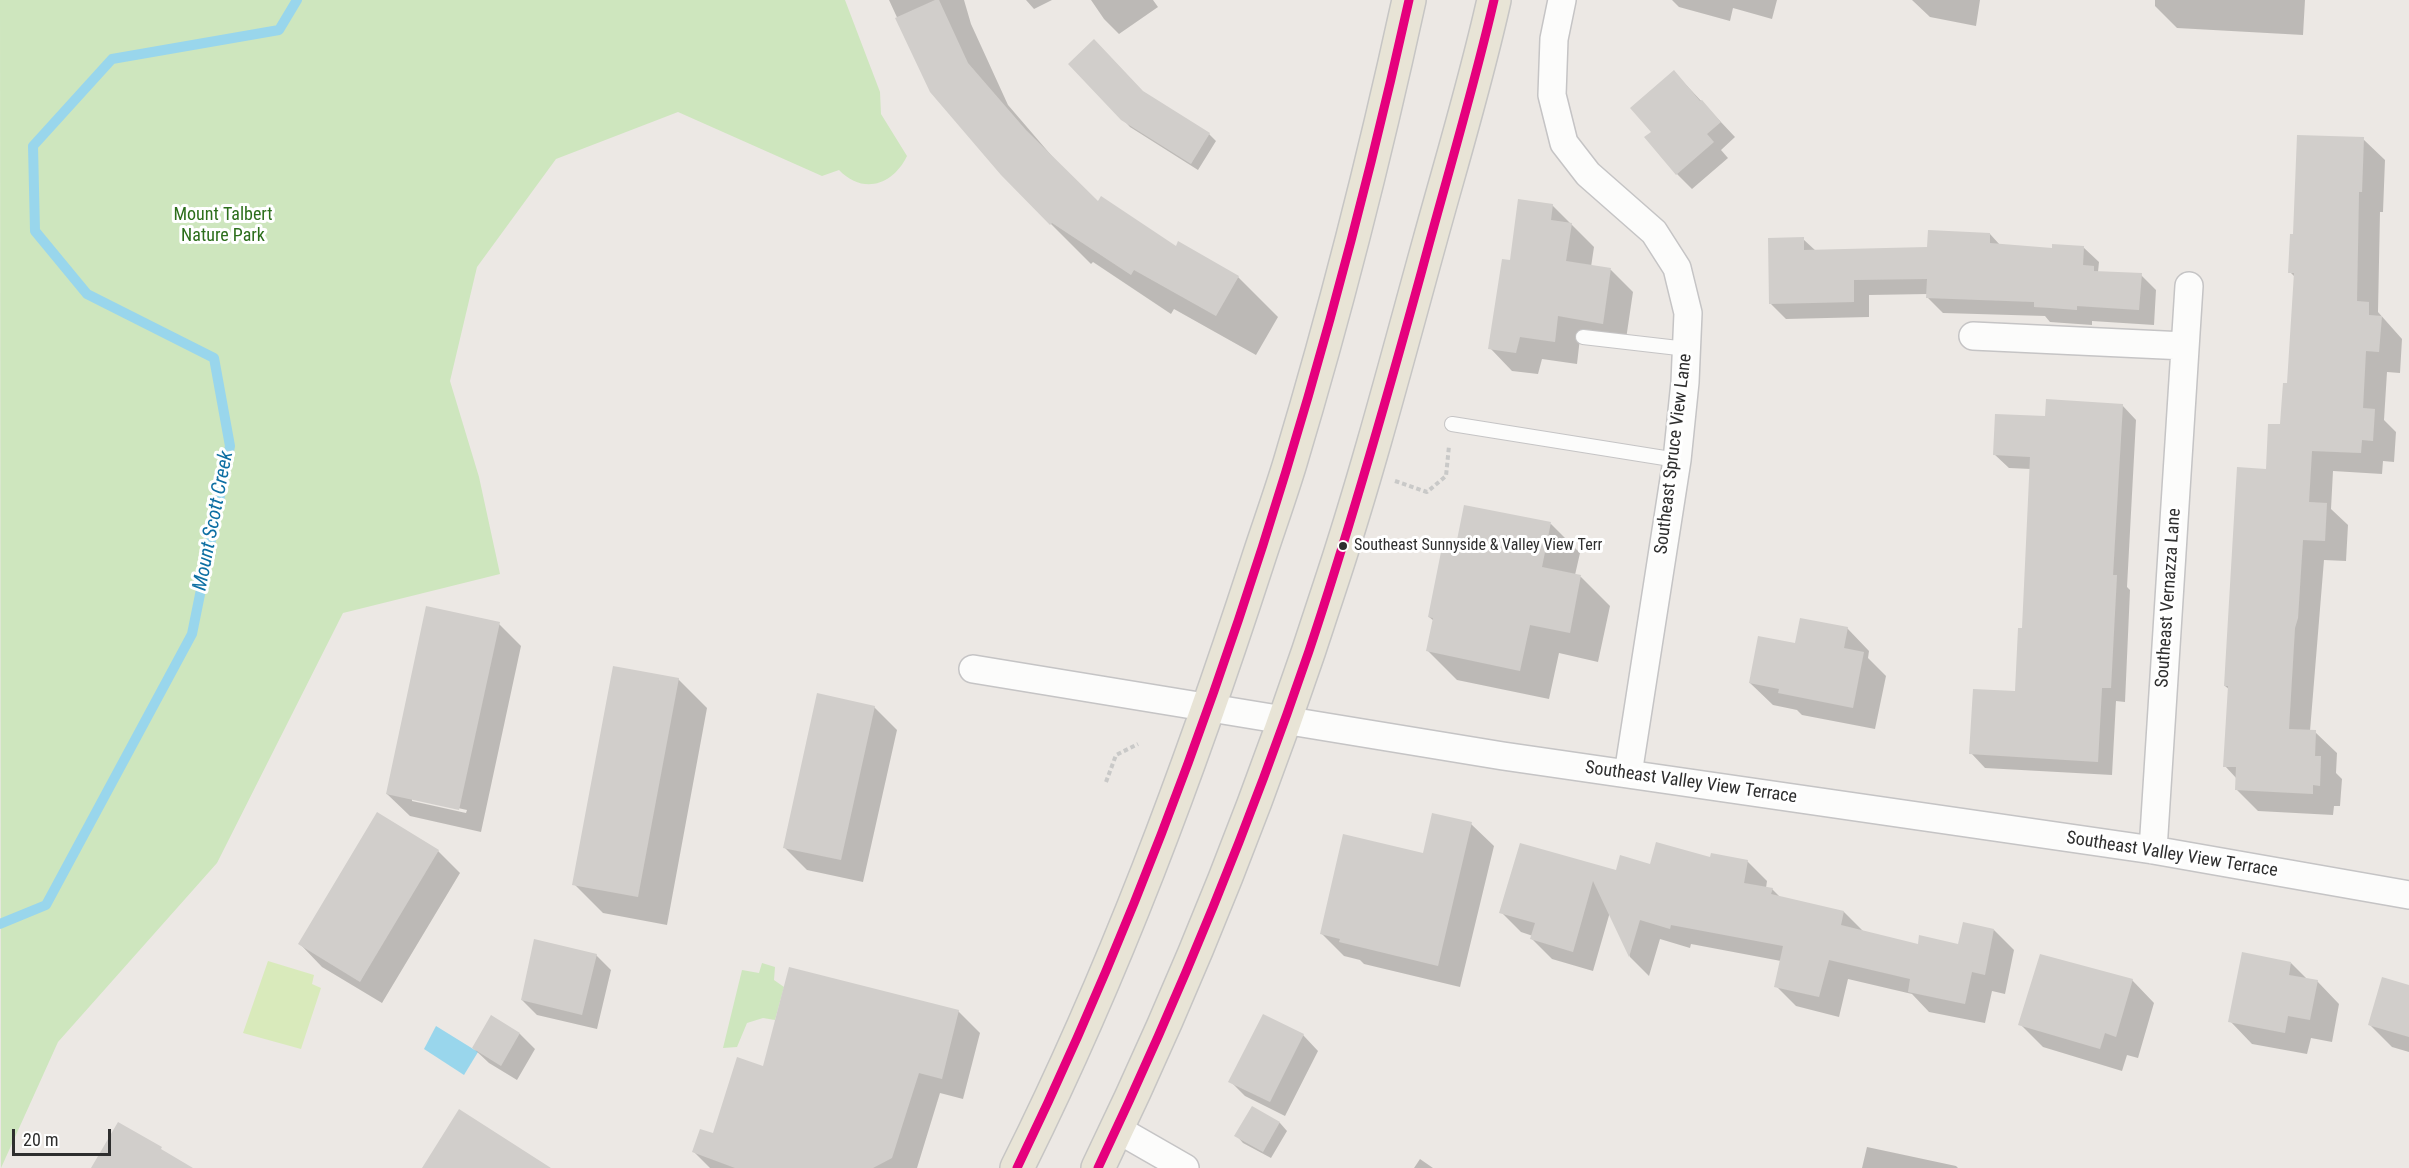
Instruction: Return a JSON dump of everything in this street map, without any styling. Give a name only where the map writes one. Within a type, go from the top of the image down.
[{"type":"main road","points":[[1017,1168],[1117,947],[1209,707],[1290,465],[1360,213],[1409,0]]},
{"type":"main road","points":[[1098,1168],[1222,888],[1334,574],[1366,471],[1479,70],[1494,0]]},
{"type":"street","name":"Southeast Spruce View Lane","points":[[1562,0],[1554,39],[1552,95],[1564,143],[1588,174],[1654,232],[1677,268],[1688,313],[1677,460],[1628,774]]},
{"type":"street","name":"Southeast Vernazza Lane","points":[[2153,850],[2189,286]]},
{"type":"street","points":[[1973,336],[2185,346]]},
{"type":"street","name":"Southeast Valley View Terrace","points":[[973,669],[1628,774],[2153,850],[2409,895]]},
{"type":"street","points":[[1117,1129],[1185,1168]]},
{"type":"lane","points":[[1583,337],[1687,349]]},
{"type":"lane","points":[[1452,424],[1677,460]]},
{"type":"path","points":[[1366,471],[1427,492],[1446,476],[1452,424]]},
{"type":"path","points":[[1106,782],[1116,754],[1138,744]]},
{"type":"green space","name":"Mount Talbert Nature Park","points":[[0,0],[845,0],[880,92],[881,114],[907,156],[894,174],[877,183],[858,182],[848,178],[839,170],[822,176],[678,112],[556,159],[477,267],[450,381],[479,477],[500,574],[343,613],[217,863],[58,1042],[1,1168]]},
{"type":"green space","points":[[268,961],[314,975],[312,984],[321,988],[301,1049],[243,1033]]},
{"type":"green space","points":[[762,963],[775,967],[774,980],[784,987],[775,1020],[763,1018],[747,1023],[737,1047],[723,1048],[742,970],[759,973]]},
{"type":"water","points":[[436,1026],[478,1052],[464,1075],[424,1049]]},
{"type":"building","points":[[939,0],[968,63],[1026,130],[1098,201],[1101,196],[1176,246],[1178,241],[1239,276],[1216,316],[1134,270],[1131,275],[1052,223],[1050,225],[1001,175],[930,92],[895,18]]},
{"type":"building","points":[[1094,39],[1143,91],[1210,133],[1191,164],[1121,120],[1068,64]]},
{"type":"building","points":[[1674,70],[1721,122],[1707,134],[1714,142],[1676,175],[1644,137],[1651,132],[1630,108]]},
{"type":"building","points":[[2297,135],[2364,137],[2362,192],[2359,192],[2357,301],[2369,302],[2369,315],[2382,316],[2379,352],[2366,351],[2363,408],[2375,409],[2373,441],[2362,440],[2361,453],[2312,451],[2309,502],[2327,503],[2325,541],[2303,540],[2289,729],[2316,730],[2315,756],[2321,756],[2320,786],[2313,785],[2313,794],[2235,790],[2236,767],[2223,767],[2228,686],[2224,686],[2237,467],[2266,469],[2268,424],[2280,424],[2283,383],[2287,383],[2294,273],[2288,273],[2290,234],[2293,234]]},
{"type":"building","points":[[1518,199],[1553,204],[1551,220],[1572,223],[1566,261],[1611,268],[1603,324],[1558,316],[1555,342],[1520,337],[1516,353],[1488,349],[1502,259],[1510,260]]},
{"type":"building","points":[[1928,230],[1990,233],[1990,243],[2052,248],[2052,244],[2084,246],[2083,265],[2094,266],[2094,271],[2142,273],[2139,310],[2077,306],[2077,310],[2034,307],[2034,302],[1926,298],[1927,279],[1854,280],[1854,302],[1769,304],[1768,238],[1804,237],[1804,250],[1927,247]]},
{"type":"building","points":[[2046,399],[2123,404],[2113,575],[2117,575],[2111,688],[2102,688],[2098,762],[1969,754],[1973,689],[2015,691],[2018,628],[2022,628],[2030,457],[1993,455],[1995,414],[2045,416]]},
{"type":"building","points":[[1464,505],[1551,522],[1542,567],[1581,575],[1570,633],[1530,625],[1520,671],[1426,651],[1433,618],[1428,617],[1442,547],[1455,550]]},
{"type":"building","points":[[426,606],[500,622],[459,810],[386,794]]},
{"type":"building","points":[[1800,618],[1848,627],[1844,648],[1864,652],[1853,708],[1778,693],[1779,689],[1749,683],[1758,636],[1795,643]]},
{"type":"building","points":[[613,666],[679,678],[638,897],[572,885]]},
{"type":"building","points":[[817,693],[875,706],[841,860],[783,848]]},
{"type":"building","points":[[377,812],[439,850],[360,982],[298,944]]},
{"type":"building","points":[[1432,813],[1472,822],[1438,966],[1339,942],[1340,939],[1320,934],[1343,834],[1423,853]]},
{"type":"building","points":[[1656,842],[1710,857],[1711,853],[1748,860],[1744,883],[1773,888],[1771,894],[1844,911],[1841,925],[1918,944],[1919,935],[1958,944],[1963,922],[1994,929],[1985,975],[1972,972],[1965,1004],[1908,992],[1910,979],[1829,960],[1819,997],[1774,987],[1783,946],[1671,925],[1670,929],[1640,920],[1629,957],[1593,881],[1573,952],[1530,939],[1535,923],[1499,913],[1520,843],[1616,870],[1620,855],[1650,864]]},
{"type":"building","points":[[534,939],[597,954],[582,1015],[521,1000]]},
{"type":"building","points":[[2242,952],[2291,962],[2289,975],[2318,980],[2310,1020],[2288,1016],[2285,1033],[2228,1022]]},
{"type":"building","points":[[2040,954],[2133,979],[2116,1037],[2105,1033],[2100,1049],[2018,1025]]},
{"type":"building","points":[[789,967],[959,1010],[942,1079],[919,1073],[892,1158],[873,1168],[735,1168],[692,1152],[700,1129],[713,1133],[737,1057],[763,1066]]},
{"type":"building","points":[[2382,977],[2409,985],[2409,1037],[2368,1025]]},
{"type":"building","points":[[1263,1014],[1304,1034],[1270,1102],[1228,1082]]},
{"type":"building","points":[[491,1015],[520,1033],[501,1066],[472,1048]]},
{"type":"building","points":[[1252,1106],[1280,1122],[1263,1152],[1234,1136]]},
{"type":"building","points":[[459,1109],[551,1168],[422,1168]]},
{"type":"building","points":[[118,1122],[162,1147],[161,1149],[193,1168],[91,1168]]},
{"type":"waterway","name":"Mount Scott Creek","points":[[0,924],[46,905],[192,634],[230,446],[214,358],[87,294],[35,231],[33,146],[112,59],[279,30],[297,0]]},
{"type":"transit line","points":[[1017,1168],[1082,1028],[1141,886],[1196,741],[1247,596],[1293,448],[1335,300],[1374,150],[1409,0]]},
{"type":"transit line","points":[[1098,1168],[1211,912],[1262,782],[1309,651],[1382,414],[1494,0]]},
{"type":"place","name":"Southeast Sunnyside & Valley View Terr","points":[[1343,546]]}]
